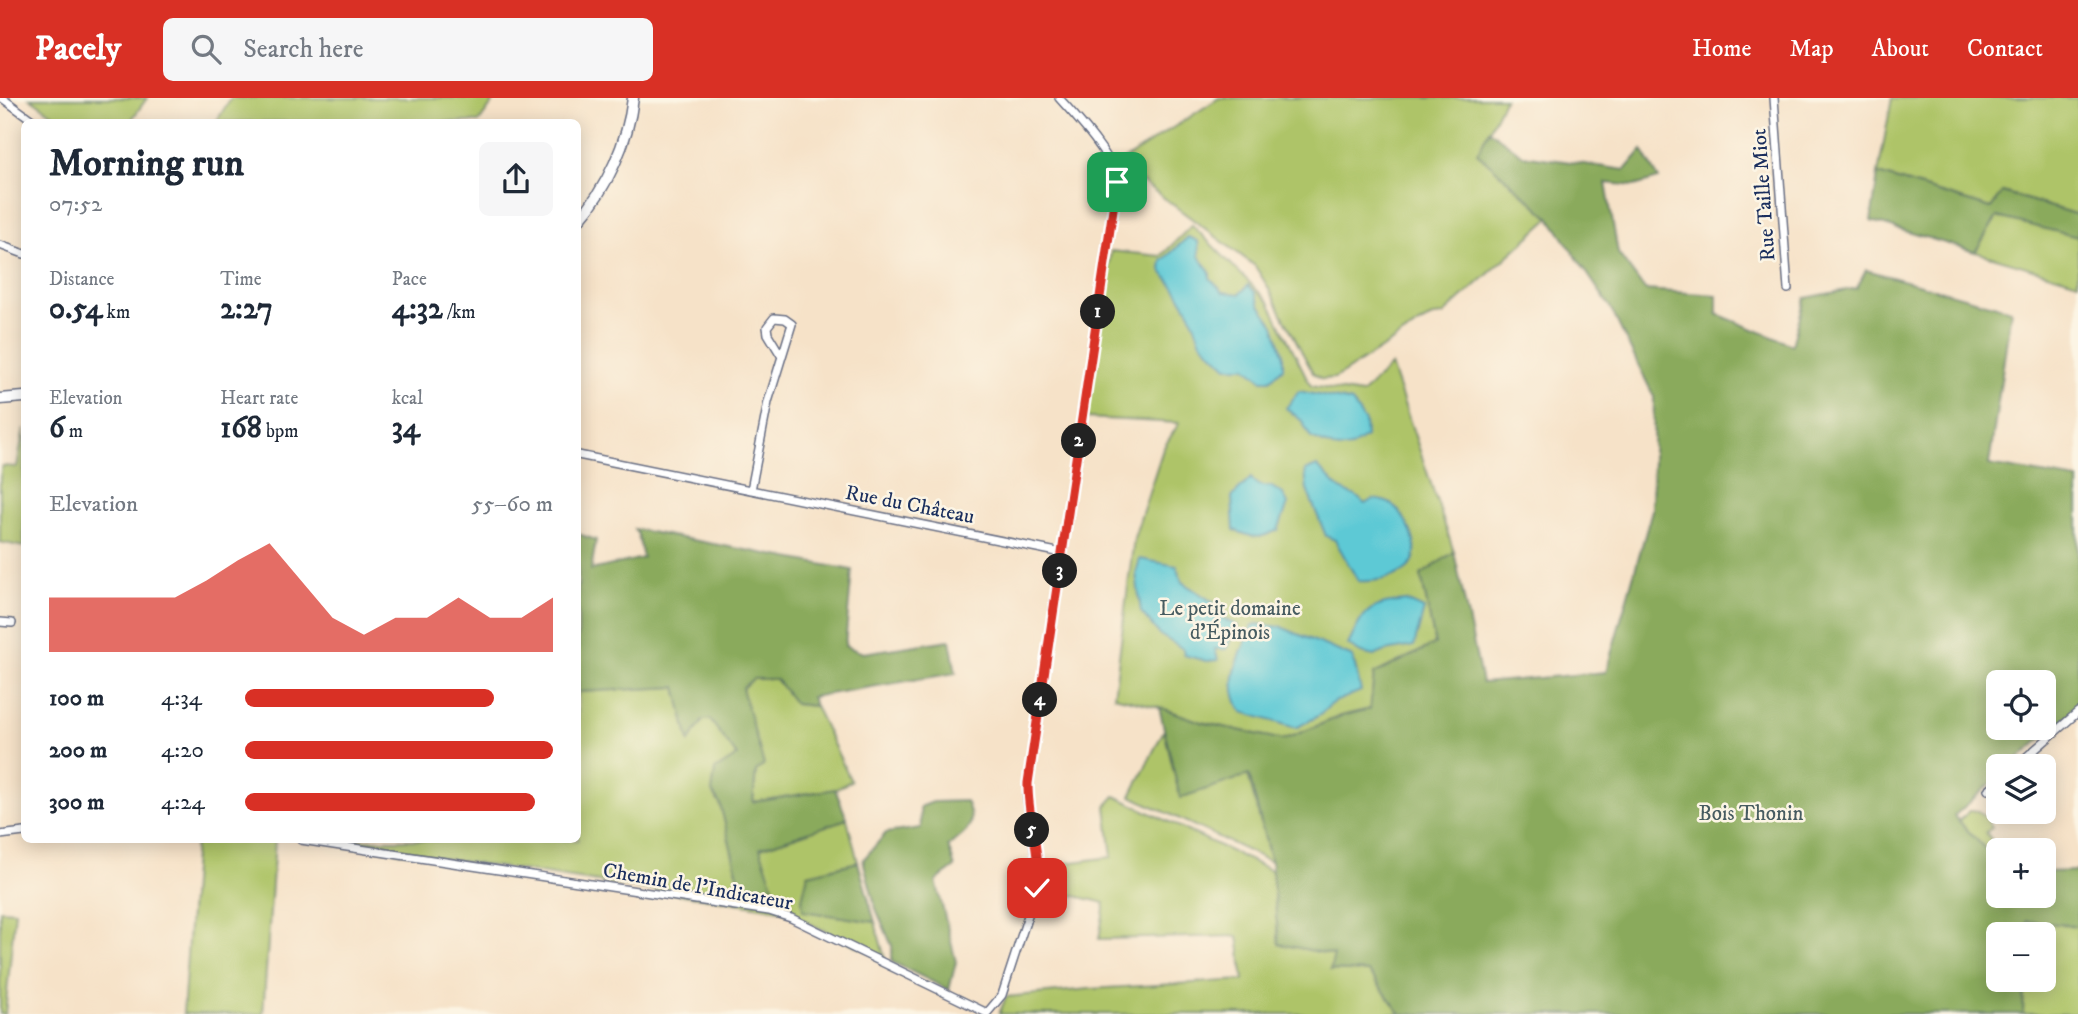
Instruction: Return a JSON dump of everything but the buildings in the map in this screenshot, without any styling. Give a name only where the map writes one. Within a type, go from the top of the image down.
[{"type":"street","points":[[2,98],[31,119]]},
{"type":"street","points":[[581,217],[620,150],[629,128],[633,98]]},
{"type":"street","points":[[987,1013],[1002,995],[1039,878],[1029,811],[1028,783],[1117,182],[1111,164],[1059,98]]},
{"type":"street","name":"Rue Taille Miot","points":[[1774,98],[1787,289]]},
{"type":"street","points":[[0,245],[21,253]]},
{"type":"street","points":[[751,490],[768,402],[782,357],[792,324],[785,319],[774,318],[767,327],[768,334],[782,357]]},
{"type":"street","points":[[0,399],[21,397]]},
{"type":"street","name":"Rue du Château","points":[[581,456],[1062,553]]},
{"type":"street","points":[[0,622],[12,623]]},
{"type":"street","points":[[2030,754],[2078,712]]},
{"type":"street","points":[[0,835],[21,832]]},
{"type":"street","name":"Chemin de l'Indicateur","points":[[320,843],[769,911],[792,918],[987,1013]]},
{"type":"green space","points":[[30,98],[147,98],[132,119],[60,119]]},
{"type":"green space","points":[[231,98],[496,98],[481,119],[218,119]]},
{"type":"green space","points":[[1219,98],[1505,98],[1478,153],[1550,218],[1443,315],[1426,320],[1335,378],[1322,379],[1313,373],[1255,266],[1124,168],[1120,162]]},
{"type":"green space","points":[[1892,98],[2078,98],[2078,215],[2003,192],[1991,208],[1878,174]]},
{"type":"green space","name":"Bois Thonin","points":[[1489,130],[1523,155],[1625,170],[1642,150],[1659,179],[1634,186],[1606,183],[1618,253],[1645,290],[1717,295],[1717,314],[1792,345],[1805,298],[1857,288],[1866,270],[2011,310],[1989,465],[2078,480],[2078,707],[2056,726],[2056,670],[1986,670],[1986,740],[2040,740],[2024,754],[1986,754],[1986,788],[1954,816],[1986,849],[1986,908],[2056,908],[2056,872],[2078,871],[2078,926],[2056,922],[1986,922],[1986,992],[2024,992],[2023,1014],[1401,1014],[1369,972],[1330,970],[1334,955],[1279,944],[1271,862],[1249,775],[1180,798],[1159,707],[1201,722],[1283,740],[1341,716],[1370,709],[1374,674],[1435,644],[1421,575],[1454,552],[1482,683],[1606,672],[1652,510],[1654,397],[1610,307],[1550,218],[1477,153]]},
{"type":"green space","points":[[1878,174],[1991,208],[2002,192],[2078,215],[2078,237],[1997,217],[1975,252],[1871,221]]},
{"type":"green space","points":[[1997,216],[2078,237],[2078,282],[1975,252]]},
{"type":"green space","name":"Le petit domaine d'Épinois","points":[[1192,225],[1269,302],[1311,386],[1362,394],[1391,365],[1454,552],[1421,575],[1435,644],[1374,674],[1371,709],[1341,716],[1283,740],[1201,722],[1159,707],[1114,696],[1134,538],[1163,449],[1179,423],[1086,418],[1111,251],[1161,256]]},
{"type":"green space","points":[[21,445],[21,546],[0,542],[2,466],[17,467]]},
{"type":"green space","points":[[634,529],[852,570],[845,646],[863,653],[950,640],[956,673],[811,697],[815,706],[795,704],[776,679],[753,679],[742,688],[764,765],[756,771],[753,802],[835,789],[847,819],[760,848],[775,892],[765,899],[743,896],[720,804],[712,792],[715,770],[737,756],[710,720],[703,720],[689,742],[676,687],[581,692],[581,535],[596,540],[591,570],[643,558]]},
{"type":"green space","points":[[753,679],[777,679],[795,704],[815,706],[851,781],[835,789],[753,802],[756,771],[742,688]]},
{"type":"green space","points":[[676,687],[689,741],[703,720],[710,719],[738,757],[712,792],[760,848],[847,819],[858,862],[808,874],[803,911],[875,922],[885,959],[781,910],[344,843],[581,843],[581,692]]},
{"type":"green space","points":[[1164,730],[1180,797],[1248,775],[1271,862],[1131,796]]},
{"type":"green space","points":[[1115,796],[1272,871],[1279,944],[1335,955],[1331,970],[1369,972],[1401,1014],[999,1014],[1006,997],[1244,980],[1238,936],[1099,939],[1105,903],[1041,888],[1043,866],[1112,857],[1106,806]]},
{"type":"green space","points":[[966,801],[971,816],[969,827],[948,846],[955,867],[936,881],[956,962],[949,990],[892,962],[892,946],[876,909],[863,860],[886,833],[921,828],[920,807],[933,802]]},
{"type":"green space","points":[[1971,810],[1985,816],[1986,824],[1992,828],[1986,832],[1990,838],[1986,838],[1986,850],[1958,821]]},
{"type":"green space","points":[[195,843],[275,843],[263,1014],[183,1014]]},
{"type":"green space","points":[[858,862],[875,922],[803,911],[802,899],[808,874]]},
{"type":"green space","points":[[0,910],[15,911],[5,1014],[0,1014]]},
{"type":"green space","points":[[2056,924],[2078,926],[2078,1014],[2023,1014],[2024,992],[2056,992]]},
{"type":"water","points":[[1188,237],[1198,241],[1199,256],[1210,272],[1210,278],[1223,292],[1240,294],[1248,285],[1274,325],[1283,354],[1283,368],[1270,380],[1262,380],[1246,367],[1227,367],[1201,342],[1190,313],[1161,270],[1162,261]]},
{"type":"water","points":[[1299,391],[1352,402],[1365,422],[1366,437],[1351,447],[1338,449],[1311,438],[1302,421],[1286,408]]},
{"type":"water","points":[[1317,466],[1340,489],[1356,496],[1365,504],[1373,499],[1395,507],[1413,537],[1415,554],[1409,567],[1388,578],[1358,581],[1335,540],[1326,536],[1307,490],[1305,471]]},
{"type":"water","points":[[1251,478],[1257,484],[1270,486],[1283,494],[1288,504],[1278,530],[1260,537],[1234,530],[1232,497]]},
{"type":"water","points":[[1140,559],[1177,566],[1182,582],[1214,603],[1219,616],[1238,626],[1226,649],[1215,649],[1218,660],[1206,661],[1184,655],[1183,649],[1160,635],[1141,612],[1136,573]]},
{"type":"water","points":[[1406,601],[1424,609],[1414,646],[1374,656],[1361,653],[1348,645],[1368,611],[1382,605]]},
{"type":"water","points":[[1256,624],[1281,627],[1353,657],[1361,691],[1332,703],[1320,715],[1296,728],[1242,712],[1234,690],[1235,669],[1252,626]]},
{"type":"route","points":[[1037,888],[1039,878],[1027,797],[1028,783],[1117,182]]}]
